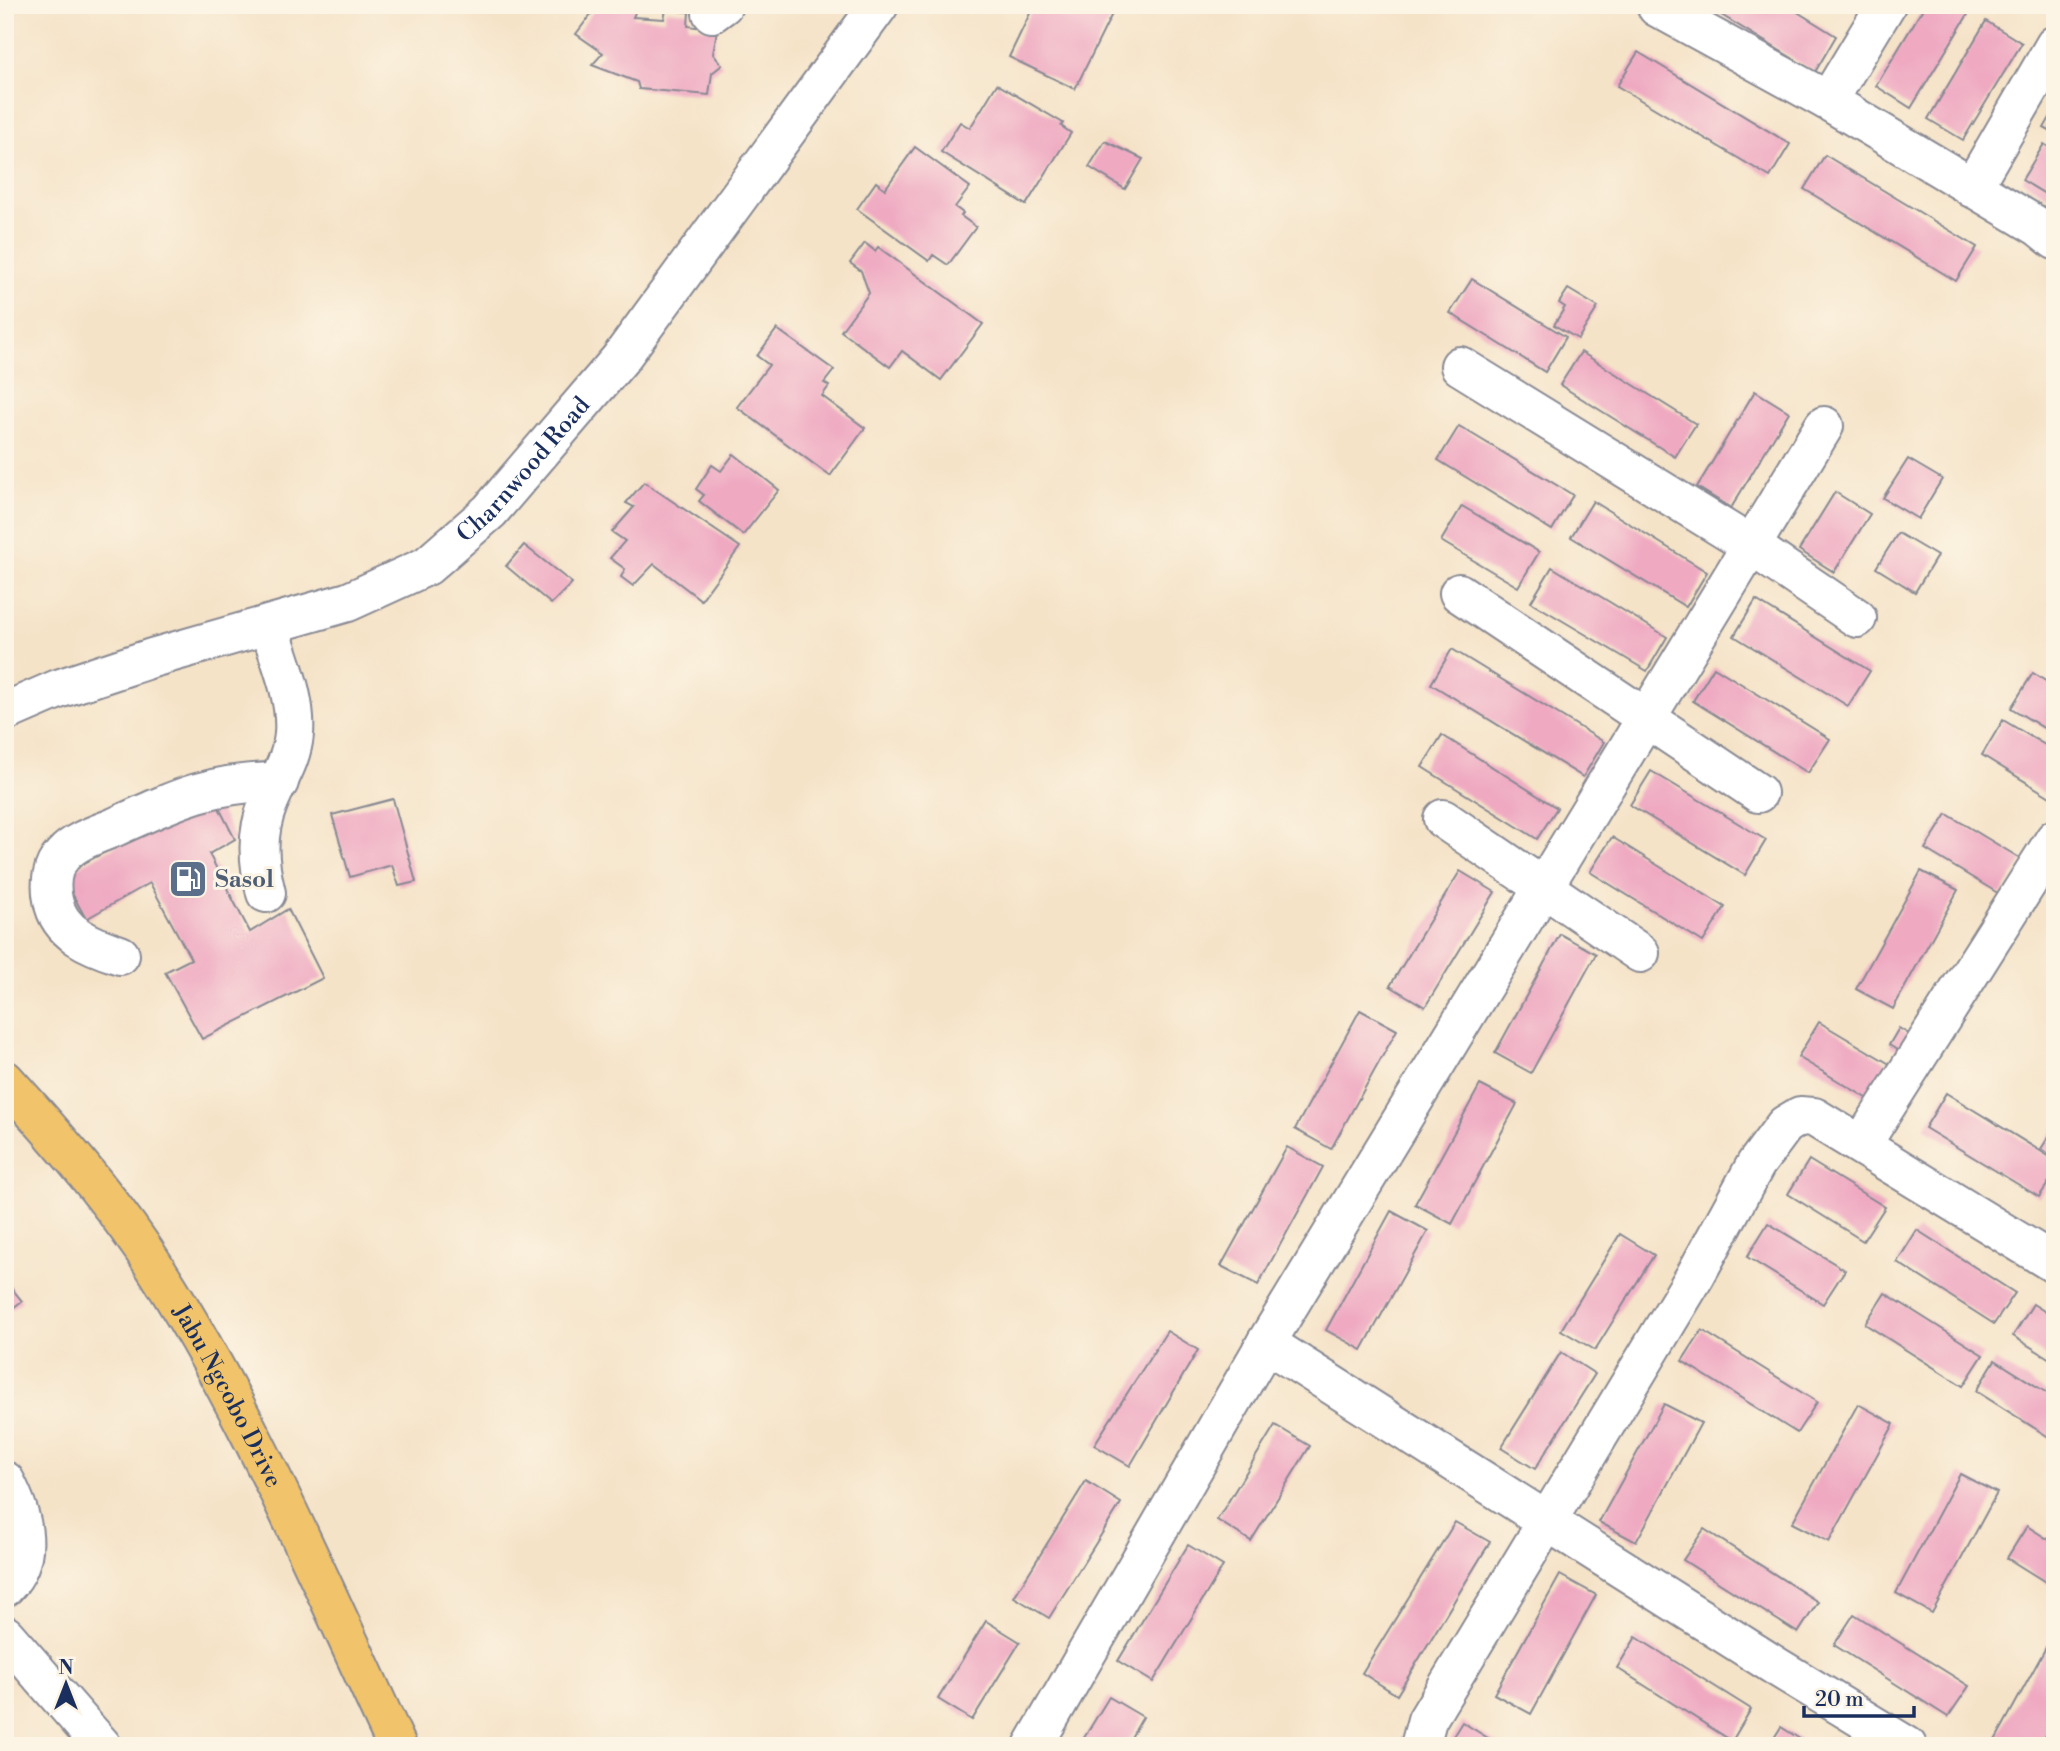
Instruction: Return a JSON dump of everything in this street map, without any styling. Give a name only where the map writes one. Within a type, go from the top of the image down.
[{"type":"main road","name":"Jabu Ngcobo Drive","points":[[5,1080],[62,1143],[142,1248],[204,1349],[270,1476],[397,1746]]},
{"type":"street","name":"Charnwood Road","points":[[5,712],[58,689],[348,602],[427,566],[490,511],[620,359],[879,5]]},
{"type":"street","points":[[1828,101],[1885,5]]},
{"type":"street","points":[[1657,7],[1828,101],[2055,240]]},
{"type":"street","points":[[1972,188],[2055,45]]},
{"type":"street","points":[[1460,366],[1750,545],[1857,618]]},
{"type":"street","points":[[1033,1746],[1266,1343],[1824,426]]},
{"type":"street","points":[[1459,593],[1758,793]]},
{"type":"street","points":[[266,893],[258,849],[267,805],[288,761],[294,735],[293,714],[269,625]]},
{"type":"street","points":[[120,955],[86,944],[67,928],[54,907],[50,887],[54,871],[63,855],[81,842],[188,793],[241,782],[278,782]]},
{"type":"street","points":[[1443,819],[1544,885],[1640,953]]},
{"type":"street","points":[[1862,1144],[2055,839]]},
{"type":"street","points":[[1420,1746],[1426,1720],[1695,1276],[1756,1164],[1785,1125],[1800,1116],[1814,1117],[2055,1264]]},
{"type":"street","points":[[1266,1343],[1907,1746]]},
{"type":"street","points":[[5,1481],[16,1501],[24,1528],[23,1554],[15,1577],[5,1587]]},
{"type":"street","points":[[5,1634],[102,1746]]},
{"type":"building","points":[[598,5],[631,5],[636,10],[633,17],[664,19],[666,10],[689,12],[688,26],[717,30],[713,54],[722,65],[712,73],[709,95],[639,89],[637,82],[592,65],[603,53],[576,34]]},
{"type":"building","points":[[1034,5],[1100,5],[1113,12],[1075,89],[1009,57]]},
{"type":"building","points":[[1705,5],[1786,5],[1836,36],[1815,72]]},
{"type":"building","points":[[1925,5],[1960,5],[1970,11],[1911,108],[1876,86]]},
{"type":"building","points":[[1986,21],[2022,43],[1963,140],[1928,119]]},
{"type":"building","points":[[1638,52],[1790,144],[1770,177],[1617,86]]},
{"type":"building","points":[[997,84],[1063,123],[1061,126],[1071,133],[1026,205],[941,152],[960,122],[970,128]]},
{"type":"building","points":[[2055,109],[2055,134],[2044,128]]},
{"type":"building","points":[[1105,141],[1143,159],[1125,189],[1089,167]]},
{"type":"building","points":[[2044,144],[2055,151],[2055,200],[2022,180]]},
{"type":"building","points":[[915,147],[970,187],[955,207],[963,213],[961,216],[976,227],[948,265],[933,255],[929,261],[857,209],[876,182],[885,189]]},
{"type":"building","points":[[1825,155],[1977,247],[1956,281],[1804,189]]},
{"type":"building","points":[[865,243],[875,251],[878,247],[983,324],[941,380],[902,351],[890,367],[841,331],[869,293],[861,271],[850,263]]},
{"type":"building","points":[[1472,279],[1566,337],[1545,372],[1450,313]]},
{"type":"building","points":[[1568,289],[1598,307],[1578,339],[1554,325],[1565,307],[1559,303]]},
{"type":"building","points":[[777,329],[834,370],[824,383],[829,386],[822,396],[865,428],[830,476],[737,407],[769,365],[757,356]]},
{"type":"building","points":[[1581,352],[1696,424],[1675,457],[1560,385]]},
{"type":"building","points":[[1755,391],[1789,412],[1731,508],[1697,487]]},
{"type":"building","points":[[1459,426],[1573,495],[1552,530],[1438,460]]},
{"type":"building","points":[[734,454],[779,490],[743,535],[699,501],[704,495],[696,489],[712,465],[721,471]]},
{"type":"building","points":[[1908,459],[1942,479],[1918,519],[1883,498]]},
{"type":"building","points":[[644,482],[740,547],[701,600],[654,564],[633,586],[621,577],[625,569],[610,558],[625,541],[612,532],[634,507],[626,503]]},
{"type":"building","points":[[1835,492],[1870,514],[1834,572],[1799,550]]},
{"type":"building","points":[[1593,501],[1707,572],[1686,607],[1571,537]]},
{"type":"building","points":[[1462,506],[1539,552],[1518,587],[1441,541]]},
{"type":"building","points":[[1898,533],[1937,556],[1915,592],[1876,568]]},
{"type":"building","points":[[524,545],[572,583],[551,604],[506,566]]},
{"type":"building","points":[[1552,567],[1667,637],[1647,671],[1531,602]]},
{"type":"building","points":[[1756,600],[1870,671],[1848,706],[1734,636]]},
{"type":"building","points":[[1452,649],[1604,742],[1583,777],[1431,684]]},
{"type":"building","points":[[1714,667],[1830,739],[1808,773],[1693,701]]},
{"type":"building","points":[[2033,673],[2055,687],[2055,735],[2011,708]]},
{"type":"building","points":[[2003,720],[2055,751],[2055,800],[1982,755]]},
{"type":"building","points":[[1442,735],[1557,808],[1537,839],[1422,767]]},
{"type":"building","points":[[1651,771],[1766,840],[1745,875],[1630,805]]},
{"type":"building","points":[[212,794],[235,839],[209,854],[250,932],[288,909],[323,978],[202,1039],[165,972],[191,959],[150,883],[86,919],[62,875]]},
{"type":"building","points":[[393,799],[416,882],[399,886],[392,865],[350,877],[332,815]]},
{"type":"building","points":[[1947,814],[2023,860],[2001,895],[1925,849]]},
{"type":"building","points":[[1612,837],[1725,907],[1703,942],[1590,872]]},
{"type":"building","points":[[1460,871],[1495,892],[1425,1007],[1390,986]]},
{"type":"building","points":[[1921,871],[1958,890],[1893,1009],[1856,989]]},
{"type":"building","points":[[1560,934],[1596,954],[1531,1073],[1495,1053]]},
{"type":"building","points":[[1360,1010],[1397,1030],[1331,1149],[1295,1129]]},
{"type":"building","points":[[1819,1022],[1898,1069],[1877,1104],[1798,1057]]},
{"type":"building","points":[[1899,1028],[1922,1042],[1912,1059],[1889,1045]]},
{"type":"building","points":[[1480,1085],[1517,1104],[1452,1224],[1415,1204]]},
{"type":"building","points":[[1946,1093],[2055,1160],[2055,1173],[2039,1197],[1925,1128]]},
{"type":"building","points":[[2053,1130],[2055,1131],[2055,1157],[2041,1149]]},
{"type":"building","points":[[1287,1147],[1323,1167],[1258,1285],[1221,1266]]},
{"type":"building","points":[[1809,1160],[1885,1207],[1863,1241],[1788,1194]]},
{"type":"building","points":[[1391,1211],[1428,1231],[1362,1350],[1326,1330]]},
{"type":"building","points":[[1768,1223],[1845,1270],[1823,1304],[1747,1257]]},
{"type":"building","points":[[1917,1230],[2015,1293],[1994,1324],[1897,1262]]},
{"type":"building","points":[[1620,1234],[1654,1255],[1595,1350],[1561,1330]]},
{"type":"building","points":[[5,1280],[22,1301],[5,1314]]},
{"type":"building","points":[[1885,1293],[1983,1355],[1963,1386],[1865,1324]]},
{"type":"building","points":[[2033,1304],[2055,1318],[2055,1362],[2013,1336]]},
{"type":"building","points":[[1702,1330],[1817,1402],[1797,1433],[1682,1361]]},
{"type":"building","points":[[1167,1331],[1198,1350],[1130,1466],[1094,1445]]},
{"type":"building","points":[[1561,1352],[1595,1374],[1535,1469],[1501,1448]]},
{"type":"building","points":[[1995,1360],[2055,1398],[2055,1441],[1976,1391]]},
{"type":"building","points":[[1664,1404],[1701,1423],[1636,1542],[1599,1522]]},
{"type":"building","points":[[1858,1404],[1894,1424],[1829,1542],[1792,1523]]},
{"type":"building","points":[[1275,1425],[1310,1446],[1251,1541],[1217,1520]]},
{"type":"building","points":[[1960,1474],[1997,1493],[1932,1613],[1896,1593]]},
{"type":"building","points":[[1086,1481],[1121,1503],[1049,1618],[1014,1597]]},
{"type":"building","points":[[1455,1522],[1490,1542],[1397,1695],[1362,1673]]},
{"type":"building","points":[[2027,1526],[2055,1544],[2055,1588],[2007,1558]]},
{"type":"building","points":[[1704,1529],[1818,1602],[1798,1633],[1683,1560]]},
{"type":"building","points":[[1188,1545],[1223,1566],[1153,1682],[1118,1661]]},
{"type":"building","points":[[1560,1575],[1596,1595],[1531,1714],[1494,1694]]},
{"type":"building","points":[[1854,1614],[1969,1686],[1948,1717],[1834,1645]]},
{"type":"building","points":[[986,1621],[1020,1642],[972,1720],[938,1699]]},
{"type":"building","points":[[1636,1637],[1751,1709],[1732,1741],[1617,1668]]},
{"type":"building","points":[[2050,1640],[2055,1642],[2055,1717],[2039,1746],[1992,1746]]},
{"type":"building","points":[[1109,1697],[1143,1717],[1126,1746],[1079,1746]]},
{"type":"building","points":[[1462,1722],[1501,1746],[1447,1746]]},
{"type":"building","points":[[1781,1727],[1811,1746],[1769,1746]]},
{"type":"place","name":"Sasol","points":[[188,879]]}]
